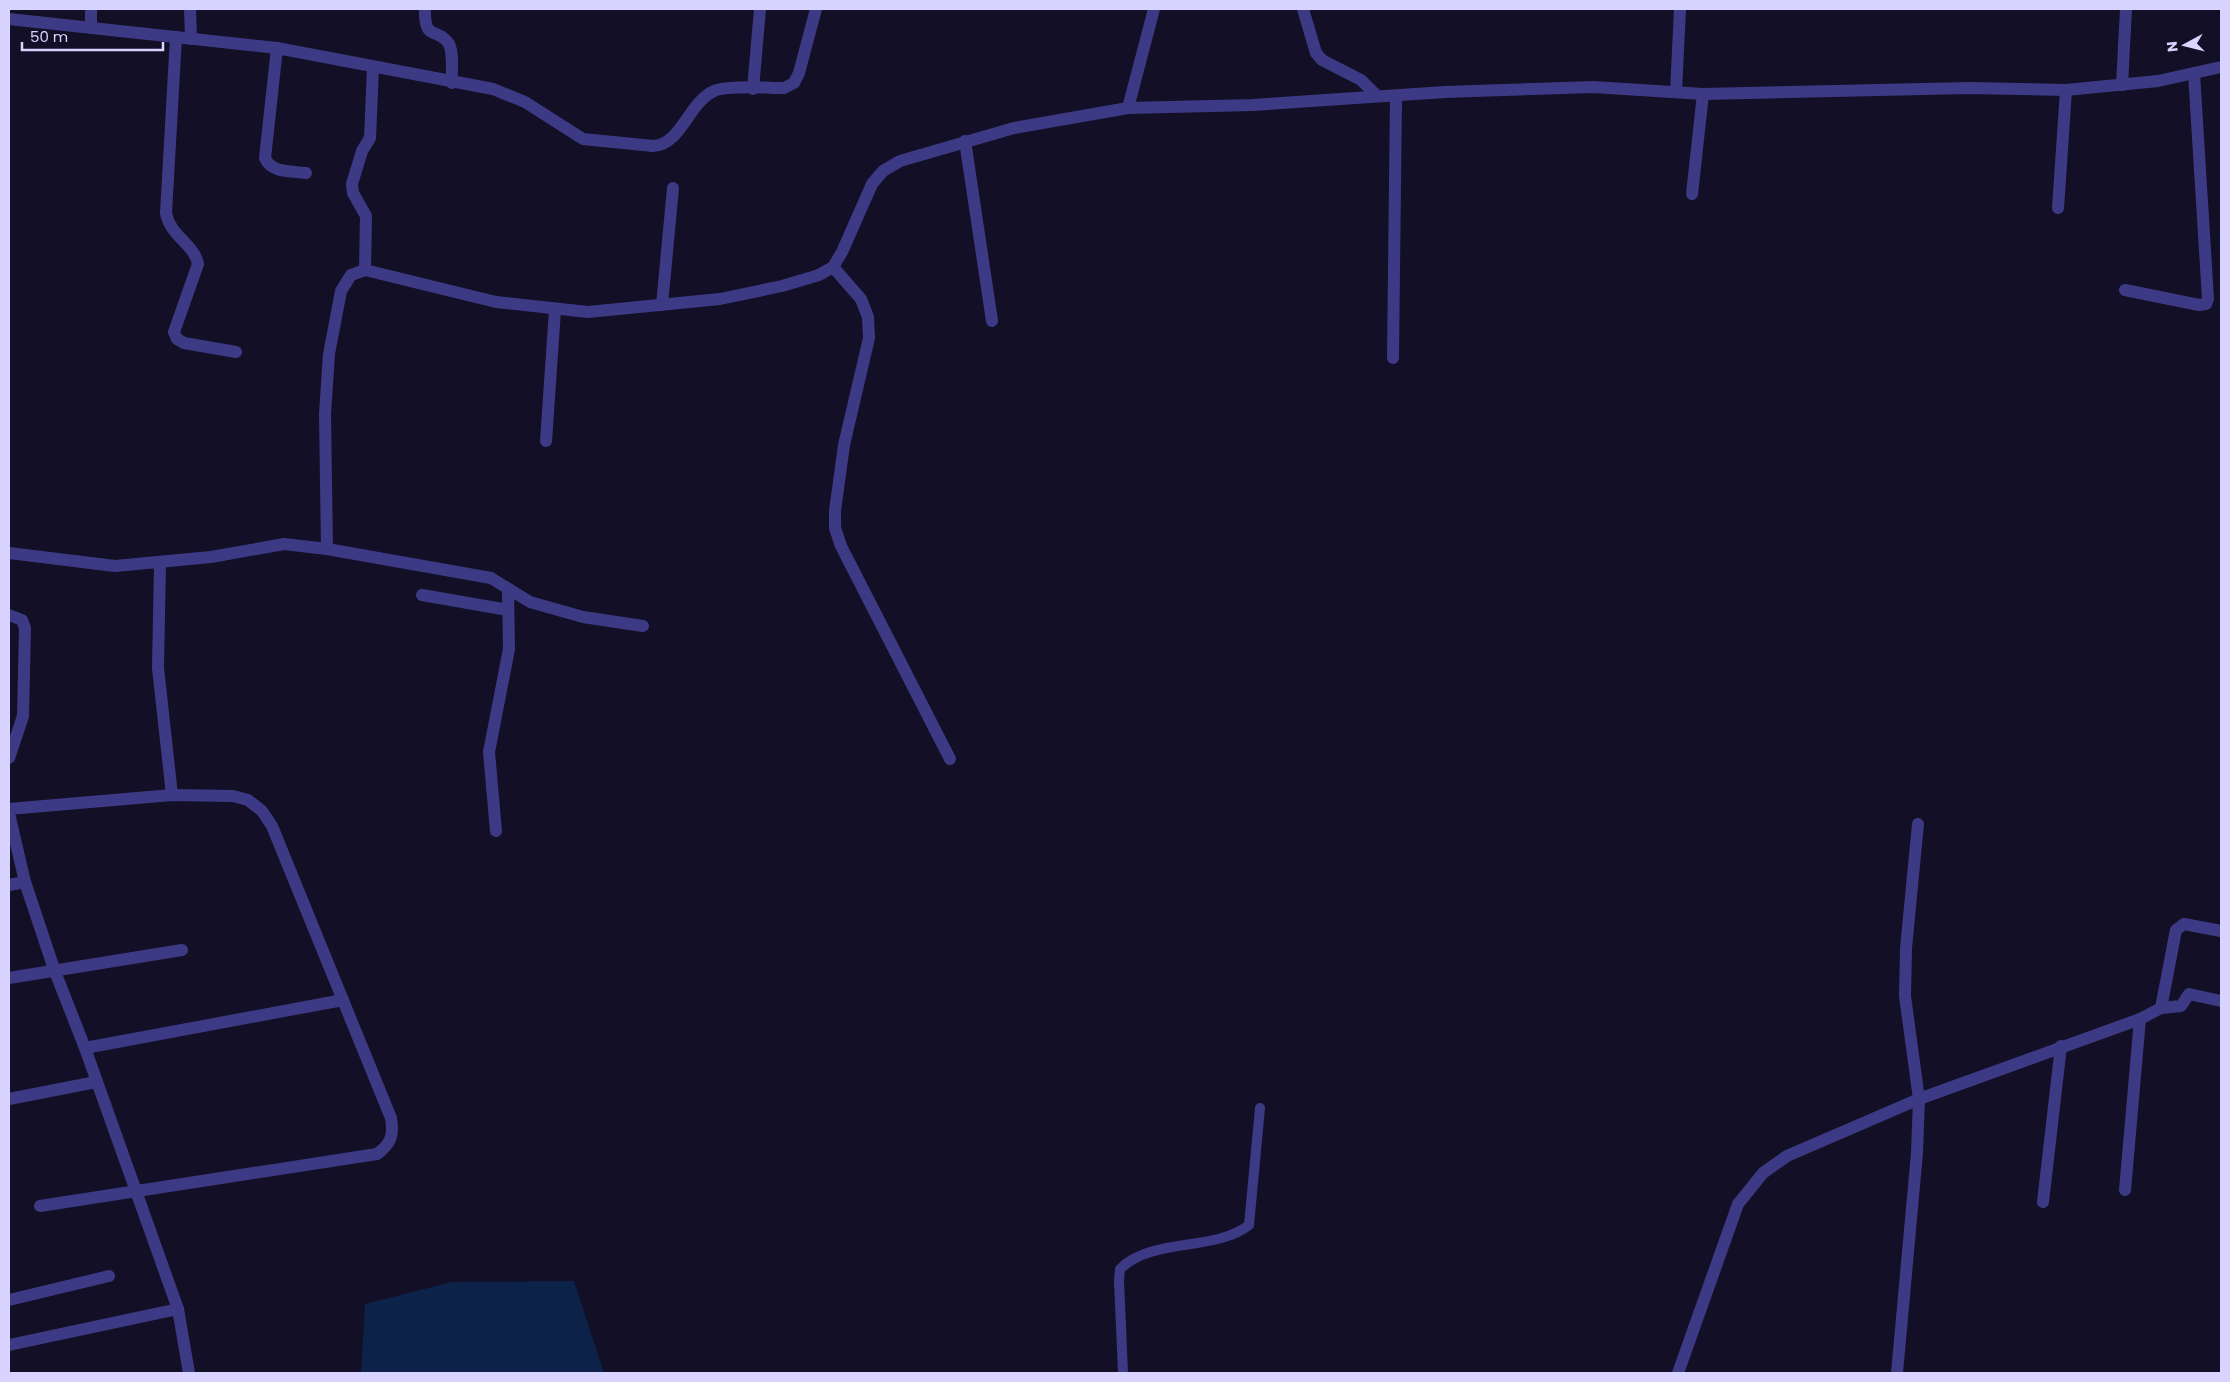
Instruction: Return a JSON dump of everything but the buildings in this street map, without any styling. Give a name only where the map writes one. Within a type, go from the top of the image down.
[{"type":"street","points":[[91,9],[91,28]]},
{"type":"street","points":[[190,9],[191,39]]},
{"type":"street","points":[[425,9],[426,27],[431,33],[444,38],[451,49],[452,83]]},
{"type":"street","points":[[753,89],[760,9]]},
{"type":"street","points":[[9,19],[277,48],[511,94],[584,139],[662,146],[670,141],[706,96],[722,89],[784,88],[794,83],[799,73],[816,9]]},
{"type":"street","points":[[1128,108],[1154,9]]},
{"type":"street","points":[[1303,9],[1316,53],[1322,60],[1361,80],[1377,96]]},
{"type":"street","points":[[1676,92],[1680,9]]},
{"type":"street","points":[[2122,85],[2126,9]]},
{"type":"street","points":[[176,37],[166,213],[171,229],[196,257],[198,264],[174,332],[177,339],[184,343],[236,352]]},
{"type":"street","points":[[277,48],[265,158],[268,165],[275,169],[306,173]]},
{"type":"street","points":[[365,270],[366,216],[353,193],[352,184],[362,151],[370,138],[373,67]]},
{"type":"street","points":[[327,550],[325,414],[329,354],[341,291],[351,275],[365,270],[496,302],[555,310],[588,312],[720,299],[782,286],[819,275],[833,267],[842,252],[872,184],[883,171],[900,160],[965,140],[1053,120],[1128,108],[1253,105],[1473,90],[1593,87],[1703,94],[1969,88],[2066,90],[2122,85],[2221,67]]},
{"type":"street","points":[[2125,290],[2199,305],[2206,304],[2208,299],[2194,73]]},
{"type":"street","points":[[2058,208],[2066,90]]},
{"type":"street","points":[[1692,194],[1703,94]]},
{"type":"street","points":[[1394,358],[1396,96]]},
{"type":"street","points":[[965,140],[992,321]]},
{"type":"street","points":[[662,305],[673,188]]},
{"type":"street","points":[[833,267],[861,299],[868,317],[869,338],[844,445],[835,510],[835,528],[841,546],[950,759]]},
{"type":"street","points":[[546,441],[555,310]]},
{"type":"street","points":[[9,553],[115,566],[160,563],[284,544],[491,578],[530,602],[583,618],[644,626]]},
{"type":"street","points":[[160,563],[158,668],[172,795]]},
{"type":"street","points":[[496,831],[489,752],[508,660],[508,589]]},
{"type":"street","points":[[422,595],[508,610]]},
{"type":"street","points":[[9,615],[22,620],[25,628],[23,716],[9,758]]},
{"type":"street","points":[[9,809],[172,795],[233,796],[248,800],[262,812],[272,826],[391,1118],[393,1134],[387,1147],[376,1154],[40,1206]]},
{"type":"street","points":[[9,814],[24,882],[178,1309],[189,1373]]},
{"type":"street","points":[[1897,1373],[1917,1153],[1919,1099],[1905,996],[1906,948],[1918,824]]},
{"type":"street","points":[[9,885],[24,882]]},
{"type":"street","points":[[2161,1008],[2176,930],[2184,924],[2221,931]]},
{"type":"street","points":[[9,978],[54,969],[182,950]]},
{"type":"street","points":[[1678,1373],[1738,1204],[1763,1173],[1787,1156],[1919,1099],[2140,1018],[2161,1008],[2181,1006],[2189,994],[2221,1001]]},
{"type":"street","points":[[85,1048],[343,1000]]},
{"type":"street","points":[[2125,1190],[2140,1018]]},
{"type":"street","points":[[2043,1202],[2061,1046]]},
{"type":"street","points":[[9,1099],[96,1082]]},
{"type":"street","points":[[9,1300],[109,1276]]},
{"type":"street","points":[[9,1345],[178,1309]]},
{"type":"lane","points":[[1123,1373],[1120,1268],[1137,1256],[1231,1234],[1249,1225],[1260,1108]]},
{"type":"water","points":[[574,1281],[604,1373],[361,1373],[365,1304],[452,1282]]}]
